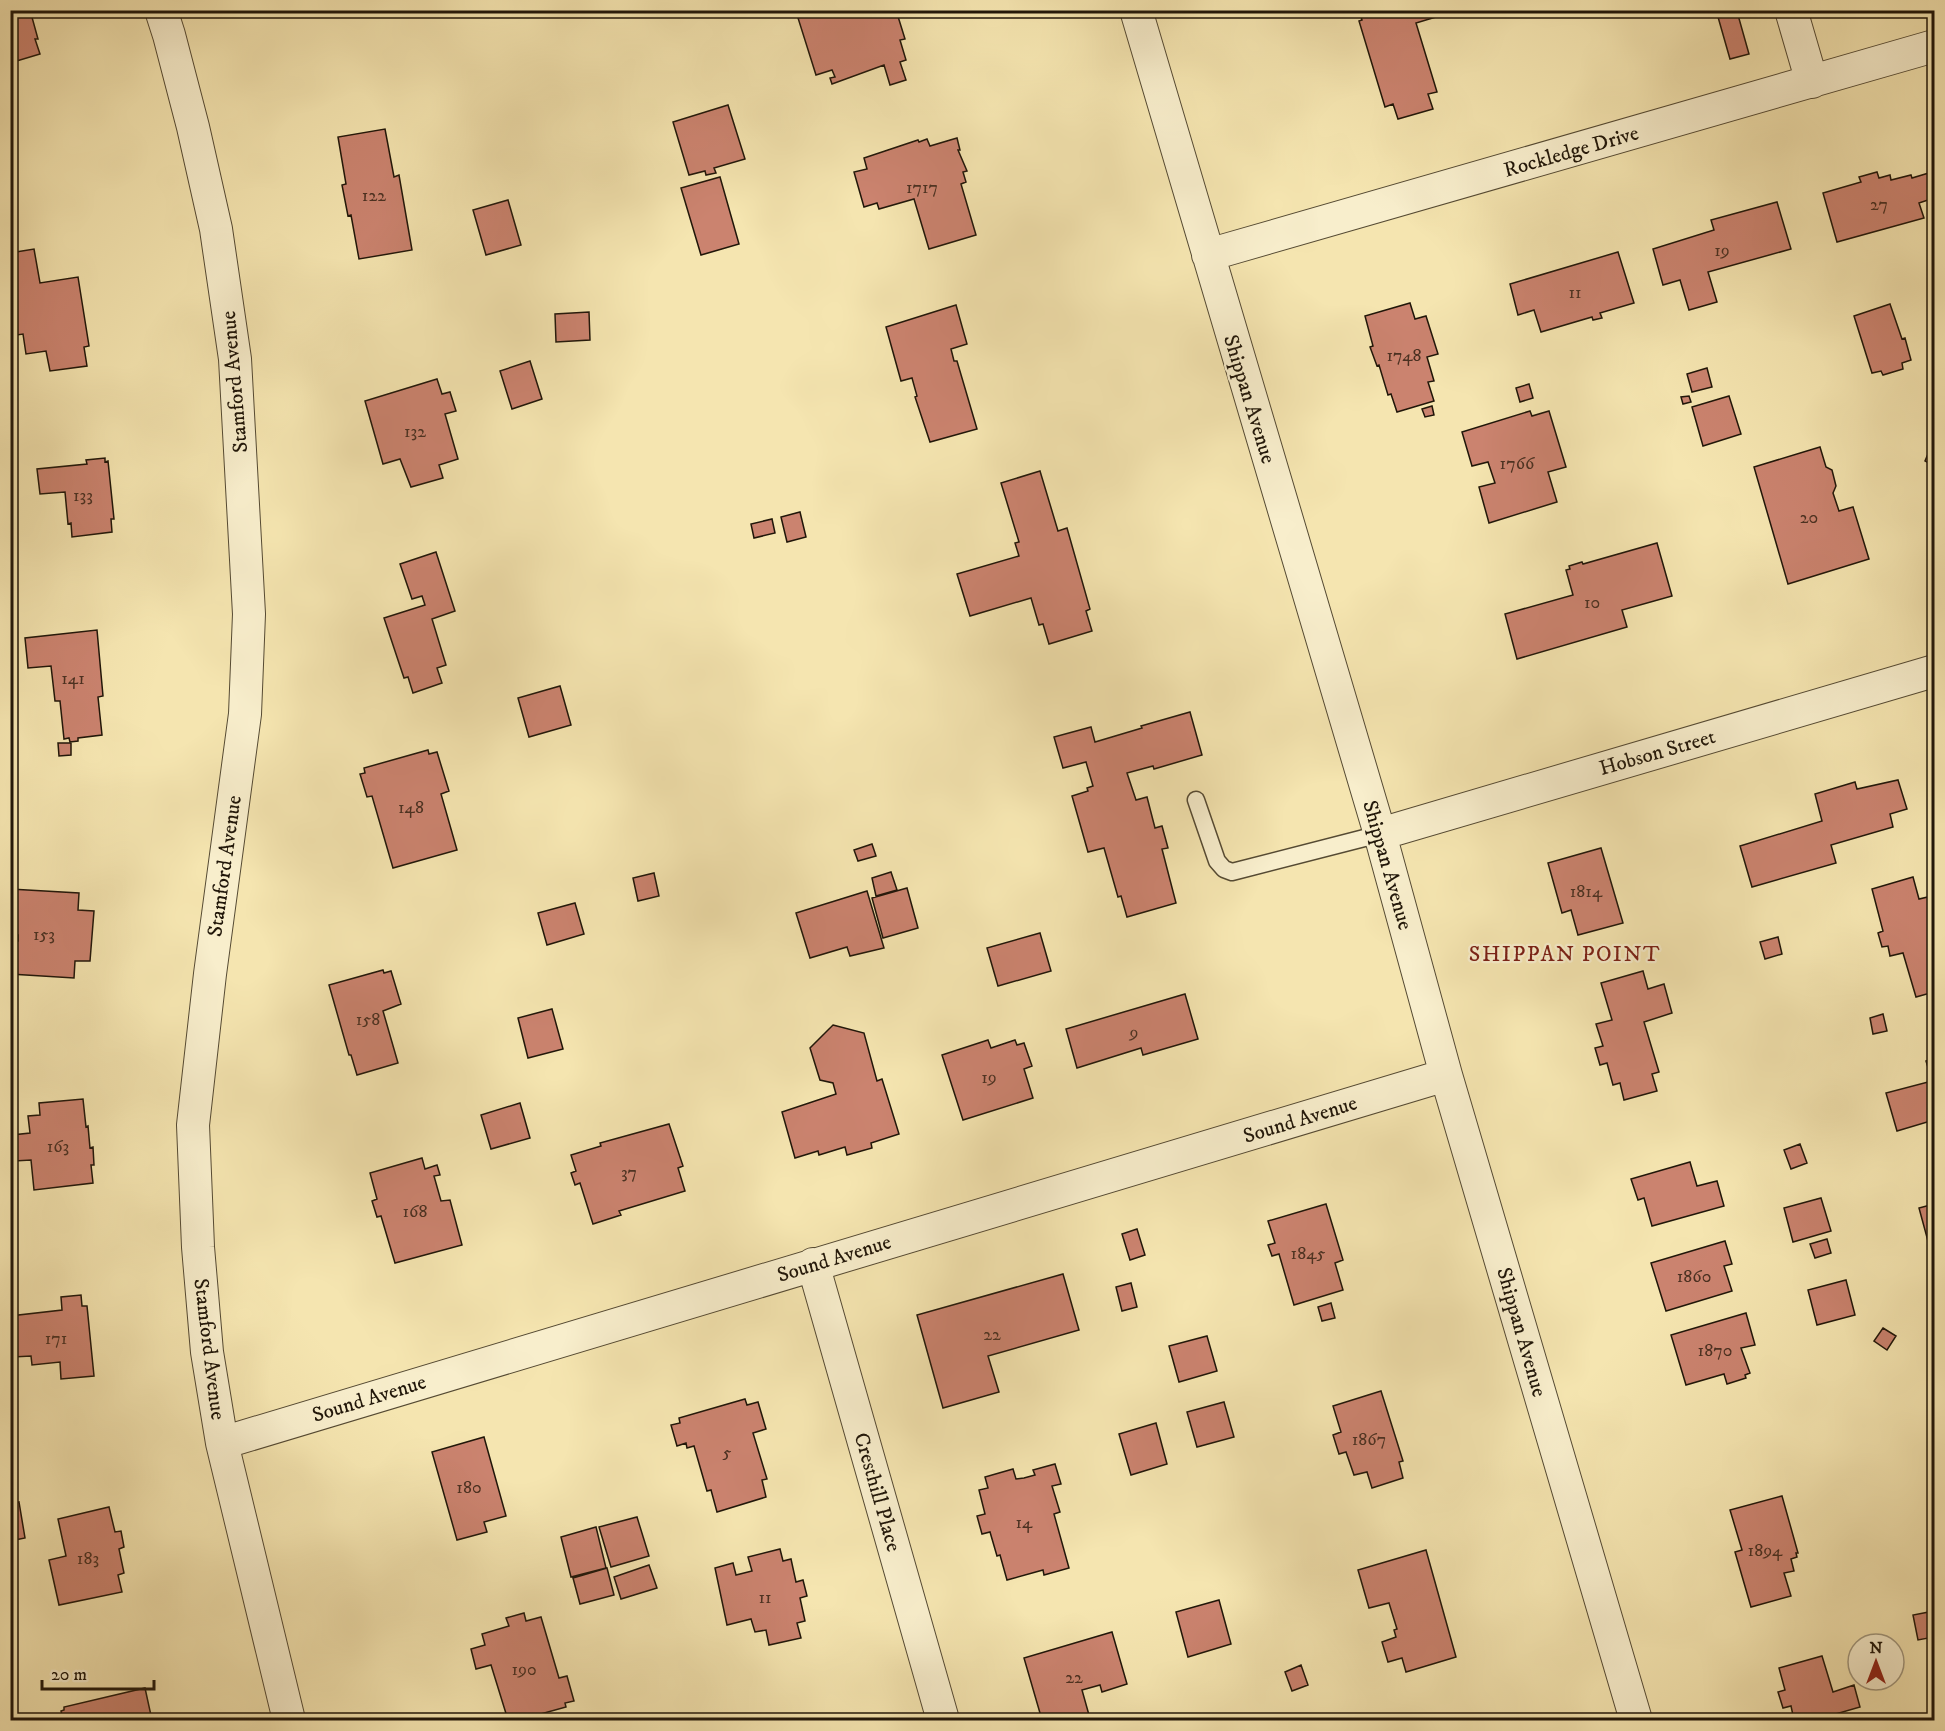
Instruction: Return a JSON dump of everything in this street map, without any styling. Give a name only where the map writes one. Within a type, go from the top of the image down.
[{"type":"street","name":"Stamford Avenue","points":[[160,10],[169,35],[193,127],[216,229],[235,359],[248,602],[245,714],[210,974],[193,1125],[198,1247],[207,1352],[222,1443],[288,1720]]},
{"type":"street","name":"Shippan Avenue","points":[[1136,10],[1380,834],[1446,1075],[1636,1720]]},
{"type":"street","points":[[1791,10],[1812,82]]},
{"type":"street","name":"Rockledge Drive","points":[[1208,255],[1935,46]]},
{"type":"street","name":"Hobson Street","points":[[1380,834],[1935,671]]},
{"type":"street","name":"Sound Avenue","points":[[222,1443],[1446,1075]]},
{"type":"street","name":"Cresthill Place","points":[[813,1264],[943,1720]]},
{"type":"lane","points":[[1196,800],[1217,861],[1224,869],[1232,872],[1380,834]]},
{"type":"building","points":[[10,10],[30,10],[40,54],[10,63]]},
{"type":"building","points":[[798,10],[896,10],[905,39],[900,40],[906,60],[900,62],[906,80],[890,85],[884,65],[832,84],[830,78],[835,77],[832,70],[816,75],[798,18],[800,17]]},
{"type":"building","points":[[1359,10],[1445,10],[1446,14],[1416,23],[1437,92],[1428,94],[1433,109],[1398,119],[1393,104],[1385,107],[1359,21],[1362,20]]},
{"type":"building","points":[[1716,10],[1740,10],[1741,14],[1738,15],[1749,54],[1730,59]]},
{"type":"building","points":[[728,105],[745,159],[714,168],[716,173],[706,175],[705,171],[689,175],[673,122]]},
{"type":"building","points":[[385,129],[394,177],[399,175],[412,250],[359,259],[351,215],[348,216],[342,185],[346,184],[338,137]]},
{"type":"building","points":[[957,138],[960,150],[958,150],[967,171],[963,172],[966,182],[961,184],[976,235],[929,249],[914,199],[879,209],[877,203],[864,207],[854,172],[867,169],[864,158],[918,140],[919,142],[927,139],[930,146]]},
{"type":"building","points":[[1877,172],[1879,178],[1890,175],[1891,180],[1911,175],[1912,178],[1932,172],[1934,198],[1919,203],[1924,218],[1837,242],[1823,193],[1861,182],[1859,177]]},
{"type":"building","points":[[720,177],[739,244],[701,255],[681,188]]},
{"type":"building","points":[[508,200],[521,245],[486,255],[473,210]]},
{"type":"building","points":[[1777,202],[1791,249],[1708,272],[1717,302],[1689,310],[1680,280],[1663,285],[1653,249],[1714,230],[1711,220]]},
{"type":"building","points":[[34,249],[40,283],[78,277],[89,346],[84,347],[87,366],[50,371],[46,351],[26,354],[23,334],[10,336],[10,253]]},
{"type":"building","points":[[1618,252],[1634,303],[1600,313],[1602,318],[1593,320],[1592,317],[1541,332],[1534,310],[1518,315],[1510,284]]},
{"type":"building","points":[[1410,303],[1415,319],[1426,316],[1438,354],[1427,357],[1434,381],[1428,382],[1434,401],[1397,412],[1370,347],[1373,346],[1365,316]]},
{"type":"building","points":[[1890,304],[1902,339],[1905,338],[1911,360],[1902,363],[1903,369],[1883,375],[1881,371],[1872,373],[1854,316]]},
{"type":"building","points":[[956,305],[967,344],[951,349],[954,361],[957,361],[977,429],[930,442],[915,397],[917,396],[912,378],[901,381],[886,327]]},
{"type":"building","points":[[589,312],[590,340],[556,342],[555,314]]},
{"type":"building","points":[[530,361],[542,399],[512,409],[500,371]]},
{"type":"building","points":[[1707,368],[1712,387],[1692,392],[1687,374]]},
{"type":"building","points":[[437,379],[442,394],[450,392],[456,411],[445,414],[458,459],[439,465],[443,478],[411,487],[400,459],[383,464],[365,401]]},
{"type":"building","points":[[1529,384],[1533,398],[1520,402],[1516,388]]},
{"type":"building","points":[[1689,396],[1691,402],[1683,404],[1681,397]]},
{"type":"building","points":[[1729,396],[1741,434],[1703,446],[1692,407]]},
{"type":"building","points":[[1432,406],[1434,415],[1425,417],[1422,409]]},
{"type":"building","points":[[1530,411],[1532,416],[1549,411],[1566,467],[1548,472],[1557,502],[1489,523],[1479,487],[1495,483],[1488,462],[1472,466],[1462,432]]},
{"type":"building","points":[[1934,440],[1934,466],[1925,461]]},
{"type":"building","points":[[1820,447],[1826,467],[1832,470],[1836,486],[1833,493],[1839,511],[1853,507],[1869,559],[1788,584],[1754,467]]},
{"type":"building","points":[[105,458],[105,462],[108,461],[114,519],[111,519],[112,532],[72,537],[71,523],[68,524],[65,492],[40,494],[37,469],[87,464],[86,460]]},
{"type":"building","points":[[1040,471],[1058,531],[1067,528],[1090,609],[1086,611],[1092,631],[1049,644],[1043,624],[1039,625],[1031,598],[970,616],[957,574],[1019,556],[1015,543],[1019,542],[1001,483]]},
{"type":"building","points":[[800,512],[806,537],[787,542],[781,517]]},
{"type":"building","points":[[772,519],[775,533],[754,538],[751,524]]},
{"type":"building","points":[[1657,543],[1672,596],[1622,610],[1627,627],[1517,659],[1505,614],[1573,595],[1566,570],[1570,569],[1569,566]]},
{"type":"building","points":[[436,552],[455,611],[432,619],[446,665],[437,668],[442,683],[413,693],[408,677],[404,678],[384,618],[425,605],[422,596],[412,599],[400,564]]},
{"type":"building","points":[[97,630],[103,696],[98,697],[102,735],[78,738],[78,741],[70,742],[69,738],[64,739],[60,701],[55,701],[51,666],[28,668],[25,638]]},
{"type":"building","points":[[560,686],[571,725],[529,737],[518,698]]},
{"type":"building","points":[[1190,712],[1202,755],[1154,769],[1153,766],[1127,773],[1136,800],[1147,797],[1155,828],[1162,826],[1168,848],[1162,849],[1176,903],[1127,917],[1121,896],[1118,897],[1104,848],[1088,852],[1072,796],[1088,791],[1087,788],[1093,786],[1086,762],[1063,768],[1054,737],[1091,727],[1095,742]]},
{"type":"building","points":[[58,743],[71,743],[71,755],[59,756]]},
{"type":"building","points":[[428,750],[429,754],[437,752],[449,791],[441,794],[457,850],[393,868],[372,796],[367,797],[360,774],[365,773],[364,768]]},
{"type":"building","points":[[1898,780],[1907,809],[1890,814],[1893,827],[1831,845],[1836,863],[1752,887],[1740,846],[1822,821],[1815,794],[1855,782],[1857,789]]},
{"type":"building","points":[[872,844],[876,856],[858,861],[854,850]]},
{"type":"building","points":[[1601,848],[1623,923],[1578,935],[1571,910],[1562,913],[1548,863]]},
{"type":"building","points":[[891,872],[897,890],[876,896],[872,878]]},
{"type":"building","points":[[654,873],[659,896],[638,901],[633,878]]},
{"type":"building","points":[[1913,877],[1919,899],[1932,896],[1934,906],[1934,992],[1916,997],[1903,953],[1890,956],[1888,946],[1882,947],[1878,933],[1883,931],[1872,889]]},
{"type":"building","points":[[907,888],[918,928],[883,938],[872,898]]},
{"type":"building","points":[[10,889],[79,893],[78,910],[94,911],[90,961],[75,961],[74,978],[10,974],[10,940],[18,941],[18,935],[10,934]]},
{"type":"building","points":[[867,891],[884,948],[850,956],[847,947],[810,958],[796,913]]},
{"type":"building","points":[[575,903],[584,934],[547,945],[538,913]]},
{"type":"building","points":[[1040,933],[1051,971],[998,986],[987,948]]},
{"type":"building","points":[[1778,937],[1782,954],[1765,959],[1760,942]]},
{"type":"building","points":[[383,970],[384,973],[391,971],[401,1004],[383,1011],[398,1063],[357,1075],[329,985]]},
{"type":"building","points":[[1643,971],[1648,989],[1664,984],[1672,1013],[1644,1022],[1659,1072],[1652,1074],[1657,1091],[1624,1100],[1620,1083],[1613,1085],[1607,1063],[1600,1065],[1595,1048],[1603,1046],[1596,1024],[1612,1020],[1601,983]]},
{"type":"building","points":[[1185,994],[1198,1039],[1143,1055],[1141,1048],[1077,1068],[1066,1029]]},
{"type":"building","points":[[552,1009],[563,1049],[528,1058],[518,1018]]},
{"type":"building","points":[[1883,1014],[1887,1031],[1873,1034],[1870,1018]]},
{"type":"building","points":[[833,1025],[864,1033],[877,1081],[882,1079],[899,1134],[871,1143],[872,1148],[847,1155],[845,1147],[819,1155],[818,1151],[795,1158],[782,1112],[836,1094],[833,1083],[820,1080],[810,1048]]},
{"type":"building","points":[[988,1040],[991,1048],[1015,1040],[1017,1045],[1024,1043],[1032,1066],[1024,1069],[1033,1098],[963,1120],[942,1055]]},
{"type":"building","points":[[1934,1058],[1934,1120],[1897,1131],[1886,1093],[1932,1081],[1926,1061]]},
{"type":"building","points":[[83,1099],[90,1148],[93,1147],[94,1165],[91,1165],[93,1183],[34,1190],[31,1160],[14,1161],[12,1135],[30,1133],[28,1116],[40,1115],[39,1103]]},
{"type":"building","points":[[520,1103],[530,1138],[491,1149],[481,1115]]},
{"type":"building","points":[[669,1124],[683,1166],[678,1168],[685,1191],[619,1211],[621,1215],[593,1224],[580,1183],[575,1185],[571,1173],[576,1171],[571,1155],[601,1146],[600,1143]]},
{"type":"building","points":[[1800,1144],[1807,1163],[1791,1169],[1784,1150]]},
{"type":"building","points":[[422,1158],[425,1169],[437,1165],[440,1175],[434,1176],[441,1201],[450,1200],[462,1245],[395,1263],[381,1216],[377,1217],[372,1201],[377,1199],[370,1173]]},
{"type":"building","points":[[1690,1162],[1697,1186],[1717,1181],[1724,1206],[1652,1226],[1644,1198],[1638,1200],[1631,1179]]},
{"type":"building","points":[[1821,1198],[1831,1231],[1793,1242],[1784,1208]]},
{"type":"building","points":[[1326,1204],[1343,1260],[1335,1263],[1343,1290],[1294,1305],[1279,1254],[1272,1256],[1268,1245],[1275,1243],[1268,1221]]},
{"type":"building","points":[[1934,1204],[1934,1244],[1929,1245],[1919,1208]]},
{"type":"building","points":[[1137,1229],[1145,1255],[1130,1260],[1122,1234]]},
{"type":"building","points":[[1827,1239],[1831,1253],[1815,1258],[1810,1244]]},
{"type":"building","points":[[1725,1241],[1732,1264],[1724,1266],[1732,1291],[1666,1311],[1651,1263]]},
{"type":"building","points":[[1063,1274],[1079,1330],[988,1356],[999,1392],[943,1408],[917,1315]]},
{"type":"building","points":[[1846,1280],[1855,1315],[1817,1325],[1808,1290]]},
{"type":"building","points":[[1131,1283],[1137,1307],[1122,1311],[1116,1287]]},
{"type":"building","points":[[81,1295],[82,1306],[87,1306],[94,1376],[61,1379],[60,1362],[32,1365],[31,1356],[13,1357],[10,1316],[62,1310],[61,1297]]},
{"type":"building","points":[[1331,1303],[1335,1318],[1322,1321],[1318,1307]]},
{"type":"building","points":[[1746,1313],[1755,1345],[1741,1348],[1750,1373],[1745,1375],[1746,1378],[1727,1384],[1724,1374],[1686,1385],[1671,1335]]},
{"type":"building","points":[[1883,1328],[1896,1336],[1887,1350],[1874,1341]]},
{"type":"building","points":[[1207,1336],[1217,1371],[1179,1382],[1169,1346]]},
{"type":"building","points":[[1381,1391],[1403,1461],[1399,1462],[1403,1478],[1372,1488],[1367,1472],[1354,1475],[1346,1452],[1339,1454],[1333,1435],[1341,1432],[1333,1406]]},
{"type":"building","points":[[745,1399],[747,1405],[758,1402],[766,1429],[753,1433],[767,1479],[762,1480],[766,1497],[717,1512],[711,1490],[707,1491],[694,1446],[687,1448],[686,1443],[677,1446],[671,1425],[680,1423],[679,1418]]},
{"type":"building","points":[[1224,1402],[1234,1437],[1197,1447],[1187,1412]]},
{"type":"building","points":[[1156,1423],[1167,1464],[1131,1475],[1119,1434]]},
{"type":"building","points":[[484,1437],[506,1516],[484,1522],[487,1532],[457,1540],[432,1452]]},
{"type":"building","points":[[1055,1464],[1061,1484],[1052,1486],[1060,1512],[1054,1514],[1069,1568],[1044,1575],[1043,1570],[1007,1580],[990,1532],[982,1534],[977,1516],[985,1514],[979,1490],[988,1488],[985,1477],[1013,1469],[1016,1479],[1024,1478],[1035,1475],[1033,1470]]},
{"type":"building","points":[[1782,1496],[1798,1553],[1796,1553],[1797,1557],[1791,1559],[1794,1571],[1784,1573],[1791,1596],[1751,1607],[1735,1552],[1742,1550],[1730,1510]]},
{"type":"building","points":[[19,1502],[25,1538],[10,1541],[10,1504]]},
{"type":"building","points":[[109,1507],[115,1532],[121,1531],[124,1547],[119,1549],[124,1573],[118,1575],[122,1592],[59,1605],[49,1560],[66,1556],[58,1519]]},
{"type":"building","points":[[637,1517],[649,1556],[611,1567],[599,1527]]},
{"type":"building","points":[[596,1527],[606,1568],[571,1577],[561,1537]]},
{"type":"building","points":[[780,1549],[783,1561],[791,1559],[796,1582],[803,1580],[807,1596],[800,1598],[805,1621],[797,1623],[801,1638],[769,1645],[766,1630],[755,1632],[751,1619],[727,1625],[715,1568],[733,1563],[736,1575],[752,1571],[748,1557]]},
{"type":"building","points":[[1426,1550],[1456,1657],[1406,1672],[1402,1658],[1388,1662],[1382,1642],[1396,1637],[1394,1630],[1397,1629],[1389,1603],[1369,1608],[1358,1570]]},
{"type":"building","points":[[649,1565],[657,1588],[621,1599],[614,1577]]},
{"type":"building","points":[[607,1568],[614,1595],[580,1604],[573,1578]]},
{"type":"building","points":[[1219,1600],[1231,1644],[1188,1657],[1176,1612]]},
{"type":"building","points":[[1934,1611],[1934,1637],[1918,1640],[1913,1615]]},
{"type":"building","points":[[524,1613],[526,1621],[541,1617],[559,1678],[567,1676],[574,1701],[565,1703],[566,1707],[519,1720],[508,1720],[491,1665],[476,1669],[471,1649],[485,1645],[482,1634],[509,1626],[506,1618]]},
{"type":"building","points":[[1112,1632],[1127,1684],[1102,1692],[1100,1685],[1082,1690],[1089,1715],[1071,1720],[1042,1720],[1024,1658]]},
{"type":"building","points":[[1822,1656],[1833,1692],[1846,1688],[1846,1692],[1856,1692],[1860,1707],[1815,1720],[1794,1720],[1791,1706],[1783,1708],[1778,1692],[1785,1690],[1779,1668]]},
{"type":"building","points":[[1301,1665],[1308,1685],[1292,1691],[1285,1672]]},
{"type":"building","points":[[145,1688],[152,1720],[63,1720],[61,1711],[64,1707]]},
{"type":"district","name":"SHIPPAN POINT","points":[[1565,953]]}]
